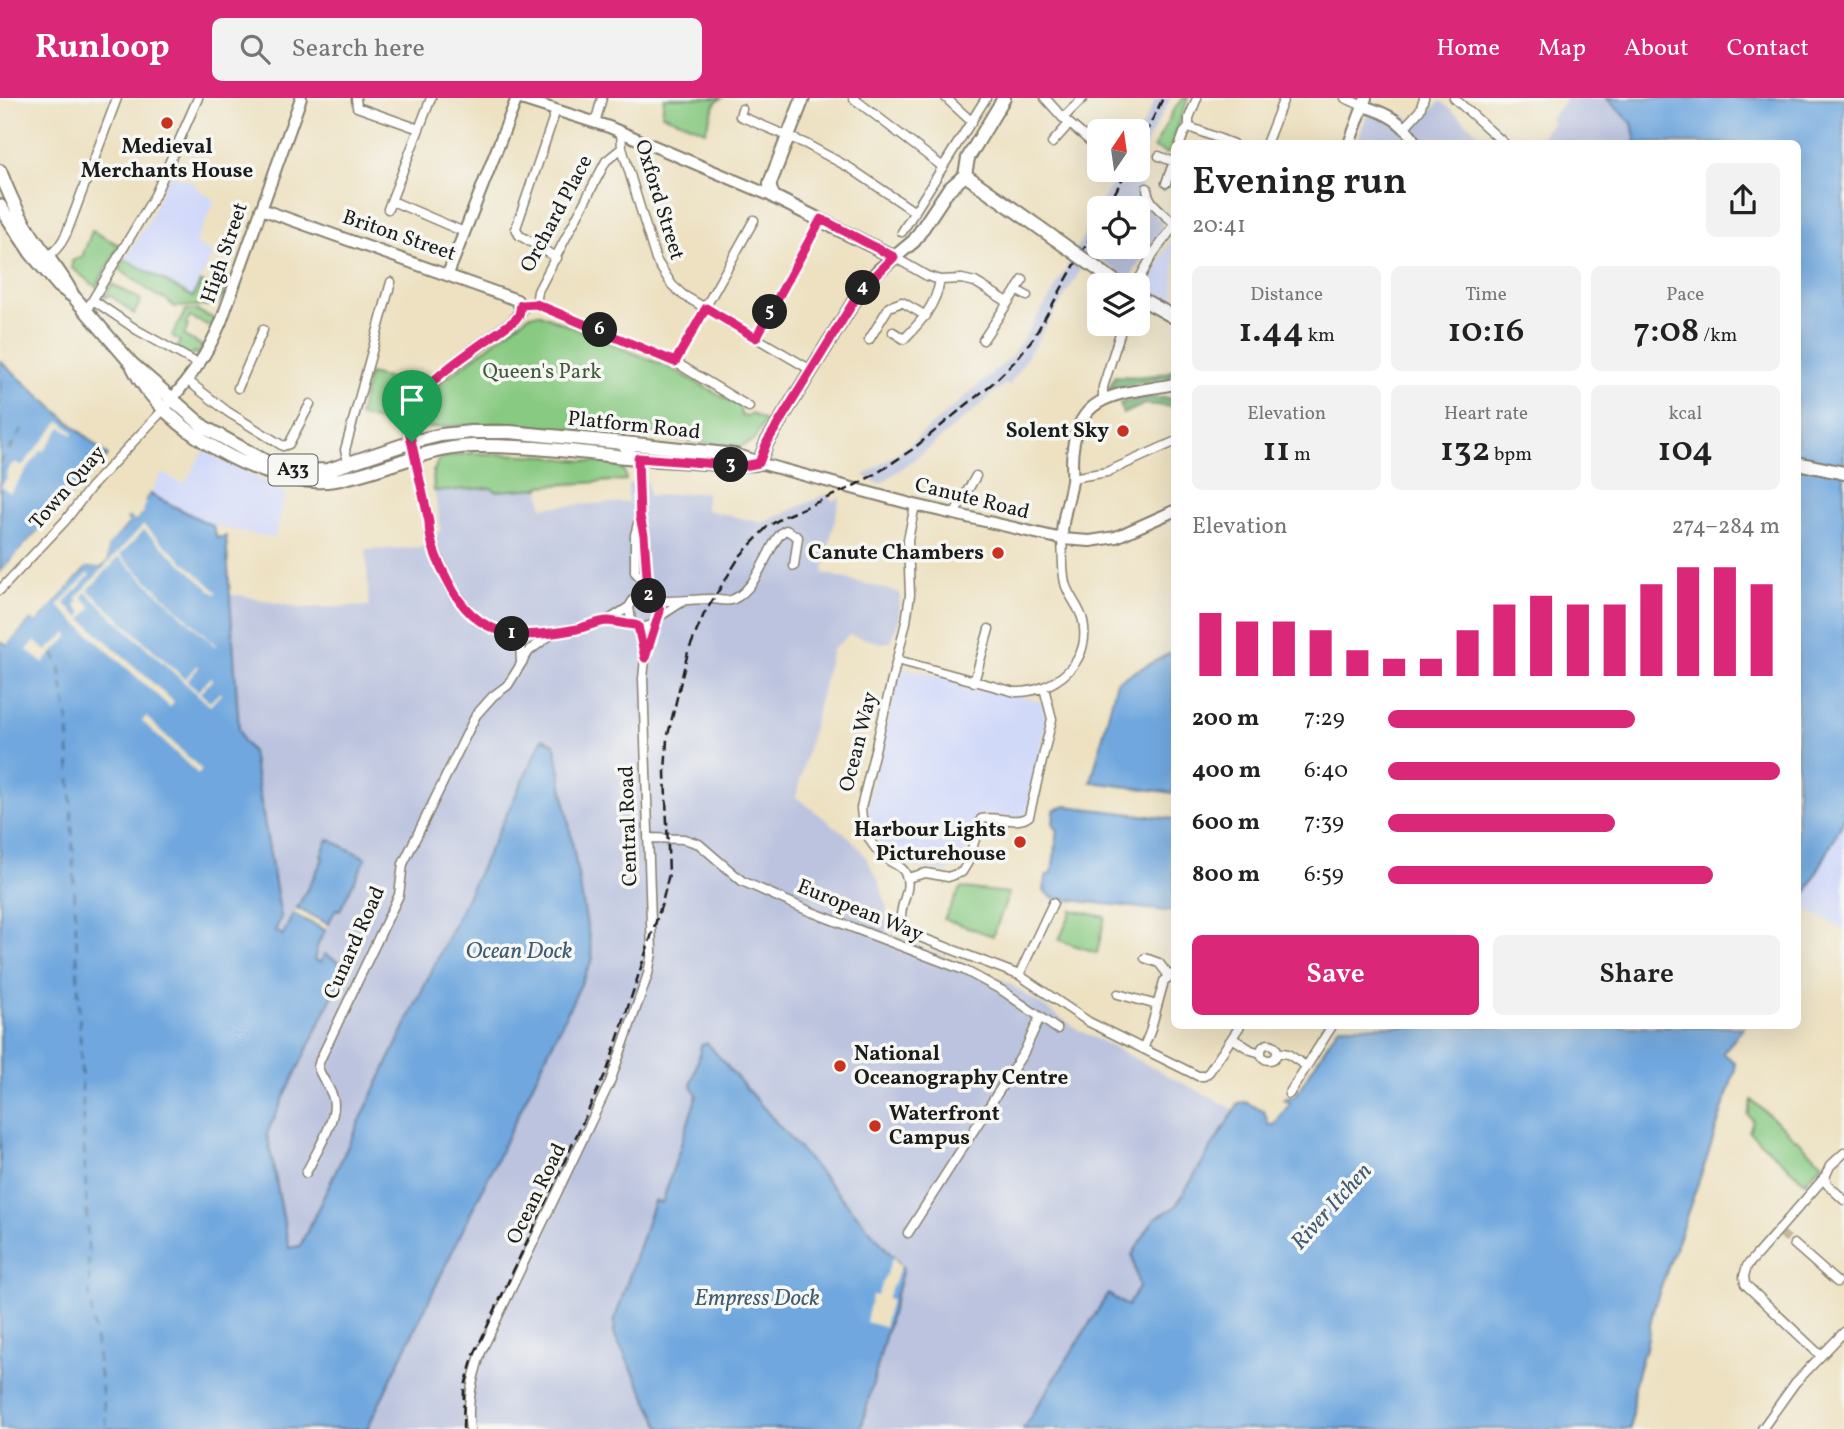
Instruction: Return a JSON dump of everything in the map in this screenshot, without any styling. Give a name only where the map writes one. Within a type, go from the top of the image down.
[{"type":"main road","points":[[803,98],[770,183],[774,197],[894,257]]},
{"type":"main road","points":[[759,463],[767,442],[861,290],[914,241],[948,190],[965,175],[972,151],[1004,98]]},
{"type":"main road","name":"A33","points":[[0,171],[16,210],[59,286],[90,305],[131,363],[168,404],[178,423],[241,461],[286,479],[334,480],[415,456]]},
{"type":"main road","points":[[965,175],[1103,273]]},
{"type":"main road","name":"A33","points":[[0,206],[9,222],[42,258]]},
{"type":"main road","points":[[1150,304],[1171,315]]},
{"type":"main road","name":"A33","points":[[168,404],[272,465],[298,471],[328,470],[348,465],[412,442]]},
{"type":"main road","name":"Platform Road","points":[[412,442],[441,435],[510,432],[732,455],[759,463]]},
{"type":"main road","name":"Platform Road","points":[[415,456],[439,449],[472,446],[744,466],[759,463]]},
{"type":"main road","points":[[1801,464],[1844,473]]},
{"type":"street","points":[[42,258],[61,244],[67,232],[117,98]]},
{"type":"street","points":[[198,98],[155,195],[90,305],[200,365]]},
{"type":"street","name":"High Street","points":[[168,404],[200,365],[221,323],[301,98]]},
{"type":"street","points":[[356,98],[357,107],[419,129]]},
{"type":"street","points":[[431,98],[390,205],[464,232]]},
{"type":"street","points":[[447,274],[517,98],[621,132],[774,197]]},
{"type":"street","points":[[595,122],[602,98]]},
{"type":"street","points":[[946,98],[972,122]]},
{"type":"street","points":[[902,232],[986,98]]},
{"type":"street","points":[[1045,98],[1066,121],[1087,138]]},
{"type":"street","points":[[1052,143],[1083,98]]},
{"type":"street","points":[[1181,140],[1189,127],[1189,118],[1197,98]]},
{"type":"street","points":[[1268,140],[1284,98]]},
{"type":"street","points":[[1345,98],[1365,102],[1382,112],[1405,127],[1413,140]]},
{"type":"street","points":[[1405,127],[1420,110],[1423,98]]},
{"type":"street","points":[[1454,98],[1501,140]]},
{"type":"street","points":[[857,99],[943,167]]},
{"type":"street","points":[[1351,140],[1365,102]]},
{"type":"street","points":[[742,109],[740,116],[788,136],[850,168],[915,212]]},
{"type":"street","points":[[556,110],[516,228],[519,234],[557,258]]},
{"type":"street","points":[[1189,127],[1223,140]]},
{"type":"street","name":"Oxford Street","points":[[621,132],[622,148],[656,260],[663,274],[683,295],[806,367]]},
{"type":"street","name":"Orchard Place","points":[[536,304],[538,291],[607,160],[622,148]]},
{"type":"street","points":[[1159,156],[1171,160]]},
{"type":"street","points":[[1166,183],[1171,169]]},
{"type":"street","points":[[744,183],[770,183]]},
{"type":"street","points":[[1147,188],[1152,203],[1171,222]]},
{"type":"street","name":"Briton Street","points":[[261,209],[513,297],[521,305]]},
{"type":"street","points":[[756,338],[821,219]]},
{"type":"street","points":[[675,362],[754,220]]},
{"type":"street","points":[[1143,273],[1171,229]]},
{"type":"street","points":[[894,257],[915,271],[940,280],[969,280],[1008,302]]},
{"type":"street","points":[[900,348],[904,339],[926,316],[939,290],[940,280]]},
{"type":"street","points":[[983,340],[1023,280]]},
{"type":"street","points":[[348,465],[345,450],[391,282]]},
{"type":"street","points":[[1017,289],[1027,296]]},
{"type":"street","points":[[869,340],[889,307],[902,302],[926,316]]},
{"type":"street","points":[[749,407],[675,362],[536,304],[521,305],[515,320],[454,366],[415,400],[409,413],[412,442],[429,522],[429,536],[451,587],[475,619],[495,630],[520,636],[554,633],[607,621],[629,607],[639,596],[682,602],[734,599],[752,583],[781,531],[791,531],[798,537],[794,566]]},
{"type":"street","points":[[981,324],[990,330]]},
{"type":"street","points":[[238,388],[263,330]]},
{"type":"street","points":[[893,332],[904,339]]},
{"type":"street","points":[[1103,399],[1103,387],[1119,336]]},
{"type":"street","points":[[188,381],[228,412],[285,446],[289,444],[310,404]]},
{"type":"street","points":[[897,660],[1015,692],[1044,688],[1058,681],[1071,669],[1079,656],[1084,636],[1081,613],[1065,584],[1062,525],[1072,478],[1073,449],[1081,419],[1103,399],[1171,385]]},
{"type":"street","name":"Town Quay","points":[[0,590],[65,522],[91,487],[168,404]]},
{"type":"street","points":[[1072,478],[1107,472],[1171,443]]},
{"type":"street","points":[[618,444],[632,451],[638,458],[640,517],[647,579],[657,620]]},
{"type":"street","name":"Canute Road","points":[[759,463],[915,505],[1062,539],[1090,541],[1116,537],[1171,512]]},
{"type":"street","points":[[954,514],[976,476]]},
{"type":"street","name":"Ocean Way","points":[[907,878],[902,868],[876,849],[866,832],[862,815],[865,785],[909,603],[908,543],[915,505]]},
{"type":"street","points":[[607,621],[646,628],[682,602]]},
{"type":"street","points":[[629,607],[629,617],[636,625]]},
{"type":"street","name":"Central Road","points":[[642,991],[652,953],[643,679],[645,658],[657,620]]},
{"type":"street","name":"Central Road","points":[[636,625],[645,658]]},
{"type":"street","points":[[974,682],[989,629]]},
{"type":"street","name":"Cunard Road","points":[[306,1173],[334,1111],[334,1100],[318,1067],[320,1060],[399,895],[403,864],[476,715],[493,696],[508,685],[529,651],[554,633]]},
{"type":"street","points":[[520,636],[521,663]]},
{"type":"street","points":[[1044,688],[1052,719],[1029,817],[1021,821],[988,817],[981,819],[977,824],[968,862],[962,872],[948,877],[926,873],[907,878],[902,922],[909,931],[1019,975],[1089,1022],[1202,1076],[1209,1072],[1238,1029]]},
{"type":"street","name":"European Way","points":[[648,838],[691,841],[743,881],[809,911],[964,970],[1003,991],[1057,1029]]},
{"type":"street","points":[[1019,975],[1053,902]]},
{"type":"street","points":[[1143,1049],[1159,1016],[1157,1004],[1164,981],[1171,974],[1159,963],[1145,958]]},
{"type":"street","name":"Ocean Road","points":[[470,1429],[468,1414],[475,1370],[481,1352],[610,1082],[642,991]]},
{"type":"street","points":[[1118,993],[1157,1004]]},
{"type":"street","points":[[908,1233],[1024,1052],[1040,1017]]},
{"type":"street","points":[[1289,1094],[1330,1029]]},
{"type":"street","points":[[1232,1038],[1251,1051],[1261,1052],[1262,1057],[1269,1060],[1274,1059],[1277,1052],[1288,1054],[1306,1066]]},
{"type":"street","points":[[1821,1356],[1745,1284],[1744,1276],[1747,1266],[1780,1232],[1825,1177],[1831,1165],[1844,1153]]},
{"type":"street","points":[[1825,1177],[1827,1184],[1844,1200]]},
{"type":"street","points":[[1794,1244],[1837,1282]]},
{"type":"street","points":[[1762,1429],[1795,1383],[1844,1332]]},
{"type":"shaded area","points":[[1156,98],[1171,98],[1150,137],[1150,119],[1146,119]]},
{"type":"shaded area","points":[[1567,98],[1606,98],[1633,123],[1636,140],[1538,140],[1553,122],[1550,119]]},
{"type":"shaded area","points":[[1441,101],[1482,136],[1486,133],[1495,140],[1358,140],[1371,102],[1405,116],[1416,125]]},
{"type":"shaded area","points":[[169,174],[194,183],[195,187],[215,201],[195,244],[213,253],[193,297],[125,259],[150,218]]},
{"type":"shaded area","points":[[1113,182],[1141,182],[1142,196],[1105,196]]},
{"type":"shaded area","points":[[1150,210],[1161,221],[1161,229],[1150,247]]},
{"type":"shaded area","points":[[1087,229],[1087,253],[1078,267],[1081,270],[1009,386],[1005,384],[923,453],[880,484],[864,476],[910,444],[1010,358],[1051,296]]},
{"type":"shaded area","points":[[1171,243],[1171,304],[1150,292],[1150,282]]},
{"type":"shaded area","points":[[1099,259],[1142,259],[1133,273],[1119,273]]},
{"type":"shaded area","points":[[204,450],[286,493],[275,538],[213,526],[150,494],[162,473],[184,484]]},
{"type":"shaded area","points":[[647,482],[649,496],[706,492],[706,510],[762,523],[825,495],[829,494],[832,501],[840,497],[823,573],[900,593],[899,620],[891,642],[882,643],[849,635],[832,650],[796,797],[849,837],[864,854],[878,879],[886,904],[888,934],[1007,982],[1079,1030],[1235,1110],[1175,1207],[1154,1219],[1139,1287],[1127,1306],[1108,1294],[1023,1429],[861,1429],[903,1268],[707,1043],[701,1045],[691,1084],[697,1094],[661,1203],[653,1201],[613,1327],[662,1429],[367,1429],[593,959],[554,743],[301,1246],[288,1248],[267,1133],[347,966],[324,954],[321,963],[314,960],[318,944],[336,909],[340,910],[366,858],[321,855],[323,859],[283,935],[274,931],[281,917],[252,753],[243,741],[239,729],[229,595],[299,608],[369,606],[366,550],[425,547],[441,528],[434,491],[540,488],[542,507],[628,502],[628,484]]},
{"type":"shaded area","points":[[901,667],[1041,702],[1047,719],[1027,813],[1019,818],[980,814],[975,822],[963,863],[946,872],[908,865],[883,851],[868,815],[870,794]]},
{"type":"shaded area","points":[[1844,820],[1844,929],[1801,907],[1801,902]]},
{"type":"green space","points":[[664,98],[722,98],[716,102],[705,131],[662,114]]},
{"type":"green space","points":[[1183,98],[1188,98],[1168,154],[1154,148],[1174,109]]},
{"type":"green space","points":[[92,231],[119,245],[96,287],[72,268],[72,261],[82,257]]},
{"type":"green space","points":[[125,259],[193,297],[200,282],[225,293],[216,305],[174,307],[119,269]]},
{"type":"green space","points":[[112,284],[141,300],[134,314],[110,295],[103,299]]},
{"type":"green space","points":[[186,310],[196,310],[215,319],[211,327],[190,317],[184,336],[203,346],[198,355],[194,352],[191,357],[176,349],[180,341],[172,336]]},
{"type":"green space","name":"Queen's Park","points":[[538,313],[672,369],[740,406],[741,415],[746,417],[752,414],[765,421],[753,441],[740,447],[647,436],[644,432],[637,431],[633,435],[500,423],[426,428],[420,423],[417,412],[434,388],[528,316]]},
{"type":"green space","points":[[1171,370],[1171,377],[1109,389],[1115,376]]},
{"type":"green space","points":[[369,374],[411,384],[400,426],[359,416]]},
{"type":"green space","points":[[1145,398],[1171,398],[1171,407],[1145,404],[1123,414],[1120,403]]},
{"type":"green space","points":[[469,453],[550,456],[613,464],[624,470],[626,480],[496,491],[492,488],[434,491],[433,472],[439,459]]},
{"type":"green space","points":[[961,888],[1009,893],[993,936],[944,919]]},
{"type":"green space","points":[[1072,910],[1105,917],[1097,953],[1059,940]]},
{"type":"green space","points":[[1752,1100],[1823,1163],[1805,1182],[1749,1132],[1753,1120],[1748,1115]]},
{"type":"water","points":[[1606,98],[1844,98],[1844,820],[1801,903],[1801,140],[1635,140],[1632,123]]},
{"type":"water","points":[[0,361],[108,456],[0,572]]},
{"type":"water","name":"Ocean Dock","points":[[150,494],[213,526],[217,538],[226,536],[239,729],[243,741],[252,752],[281,917],[275,931],[283,935],[293,914],[325,930],[314,960],[321,962],[324,954],[347,966],[267,1133],[289,1248],[300,1246],[543,738],[554,744],[556,751],[593,959],[367,1429],[0,1429],[0,643],[2,641],[7,645],[31,619],[36,623],[86,567],[101,567],[108,560],[106,547],[129,523],[126,520],[129,516],[135,521],[144,511],[144,501]]},
{"type":"water","points":[[1171,653],[1171,793],[1091,782],[1117,681]]},
{"type":"water","points":[[1066,806],[1171,819],[1171,912],[1053,898],[1044,891],[1046,876],[1052,873],[1058,830],[1053,826],[1054,810]]},
{"type":"water","points":[[328,839],[366,858],[340,910],[336,909],[328,924],[297,908],[323,859],[321,855]]},
{"type":"water","name":"River Itchen","points":[[1337,1029],[1742,1029],[1723,1053],[1735,1062],[1735,1070],[1653,1310],[1645,1353],[1634,1386],[1631,1429],[1023,1429],[1108,1294],[1127,1306],[1139,1287],[1132,1255],[1154,1219],[1175,1207],[1239,1103],[1245,1102],[1264,1111],[1269,1125],[1274,1125],[1290,1103],[1283,1099],[1295,1096]]},
{"type":"water","name":"Empress Dock","points":[[707,1043],[903,1268],[861,1429],[662,1429],[614,1334],[615,1319],[654,1201],[662,1203],[697,1095],[691,1084],[701,1045]]},
{"type":"pier","points":[[60,421],[74,433],[72,435],[61,427],[10,493],[0,488],[11,465],[15,462],[22,466]]},
{"type":"pier","points":[[104,460],[107,462],[0,576],[0,572]]},
{"type":"pier","points":[[147,492],[150,494],[144,501],[147,503],[143,509],[145,511],[135,521],[129,516],[126,519],[129,522],[107,547],[108,560],[101,567],[86,567],[36,623],[31,619],[7,645],[2,641],[0,643],[0,638],[7,640],[29,616],[36,618],[84,564],[99,564],[104,559],[103,545],[124,523],[123,519],[127,514],[135,517],[140,511],[141,499]]},
{"type":"pier","points":[[143,525],[217,592],[215,594],[144,530],[120,555],[216,645],[119,557],[88,590],[185,679],[197,665],[199,667],[187,681],[198,691],[210,678],[212,680],[200,693],[210,702],[220,692],[210,706],[86,592],[82,597],[92,607],[82,619],[174,702],[170,707],[58,606],[88,573],[90,575],[64,603],[79,617],[83,613],[75,605],[79,601],[76,598]]},
{"type":"pier","points":[[67,633],[69,636],[43,663],[27,650],[35,641],[46,651]]},
{"type":"pier","points":[[146,717],[202,770],[198,774],[142,721]]},
{"type":"pier","points":[[893,1257],[901,1266],[887,1298],[891,1300],[884,1327],[866,1322],[872,1295],[877,1296]]},
{"type":"ferry route","points":[[0,464],[22,430]]},
{"type":"ferry route","points":[[53,653],[60,667],[68,721],[90,1299],[107,1429]]},
{"type":"tunnel","points":[[1782,1234],[1794,1244]]},
{"type":"railway","points":[[1150,125],[1163,98]]},
{"type":"railway","points":[[1113,196],[1121,182]]},
{"type":"railway","points":[[463,1429],[464,1390],[473,1357],[608,1068],[662,903],[669,874],[665,773],[667,739],[688,652],[704,614],[740,556],[767,527],[877,473],[913,449],[994,382],[1034,337],[1087,243]]},
{"type":"place","name":"Medieval Merchants House","points":[[167,123]]},
{"type":"place","name":"Solent Sky","points":[[1123,431]]},
{"type":"place","name":"Canute Chambers","points":[[998,553]]},
{"type":"place","name":"Harbour Lights Picturehouse","points":[[1020,842]]},
{"type":"place","name":"National Oceanography Centre","points":[[840,1066]]},
{"type":"place","name":"Waterfront Campus","points":[[875,1126]]},
{"type":"route","points":[[821,219],[894,257],[861,290],[764,447],[759,463],[744,466],[638,458],[640,517],[648,590],[649,596],[657,601],[660,611],[645,658],[638,626],[635,625],[607,621],[579,629],[520,636],[504,633],[475,619],[451,587],[429,536],[429,522],[412,442],[408,426],[409,413],[415,400],[430,385],[515,320],[521,305],[536,304],[675,362],[706,308],[756,338],[821,219]]}]
